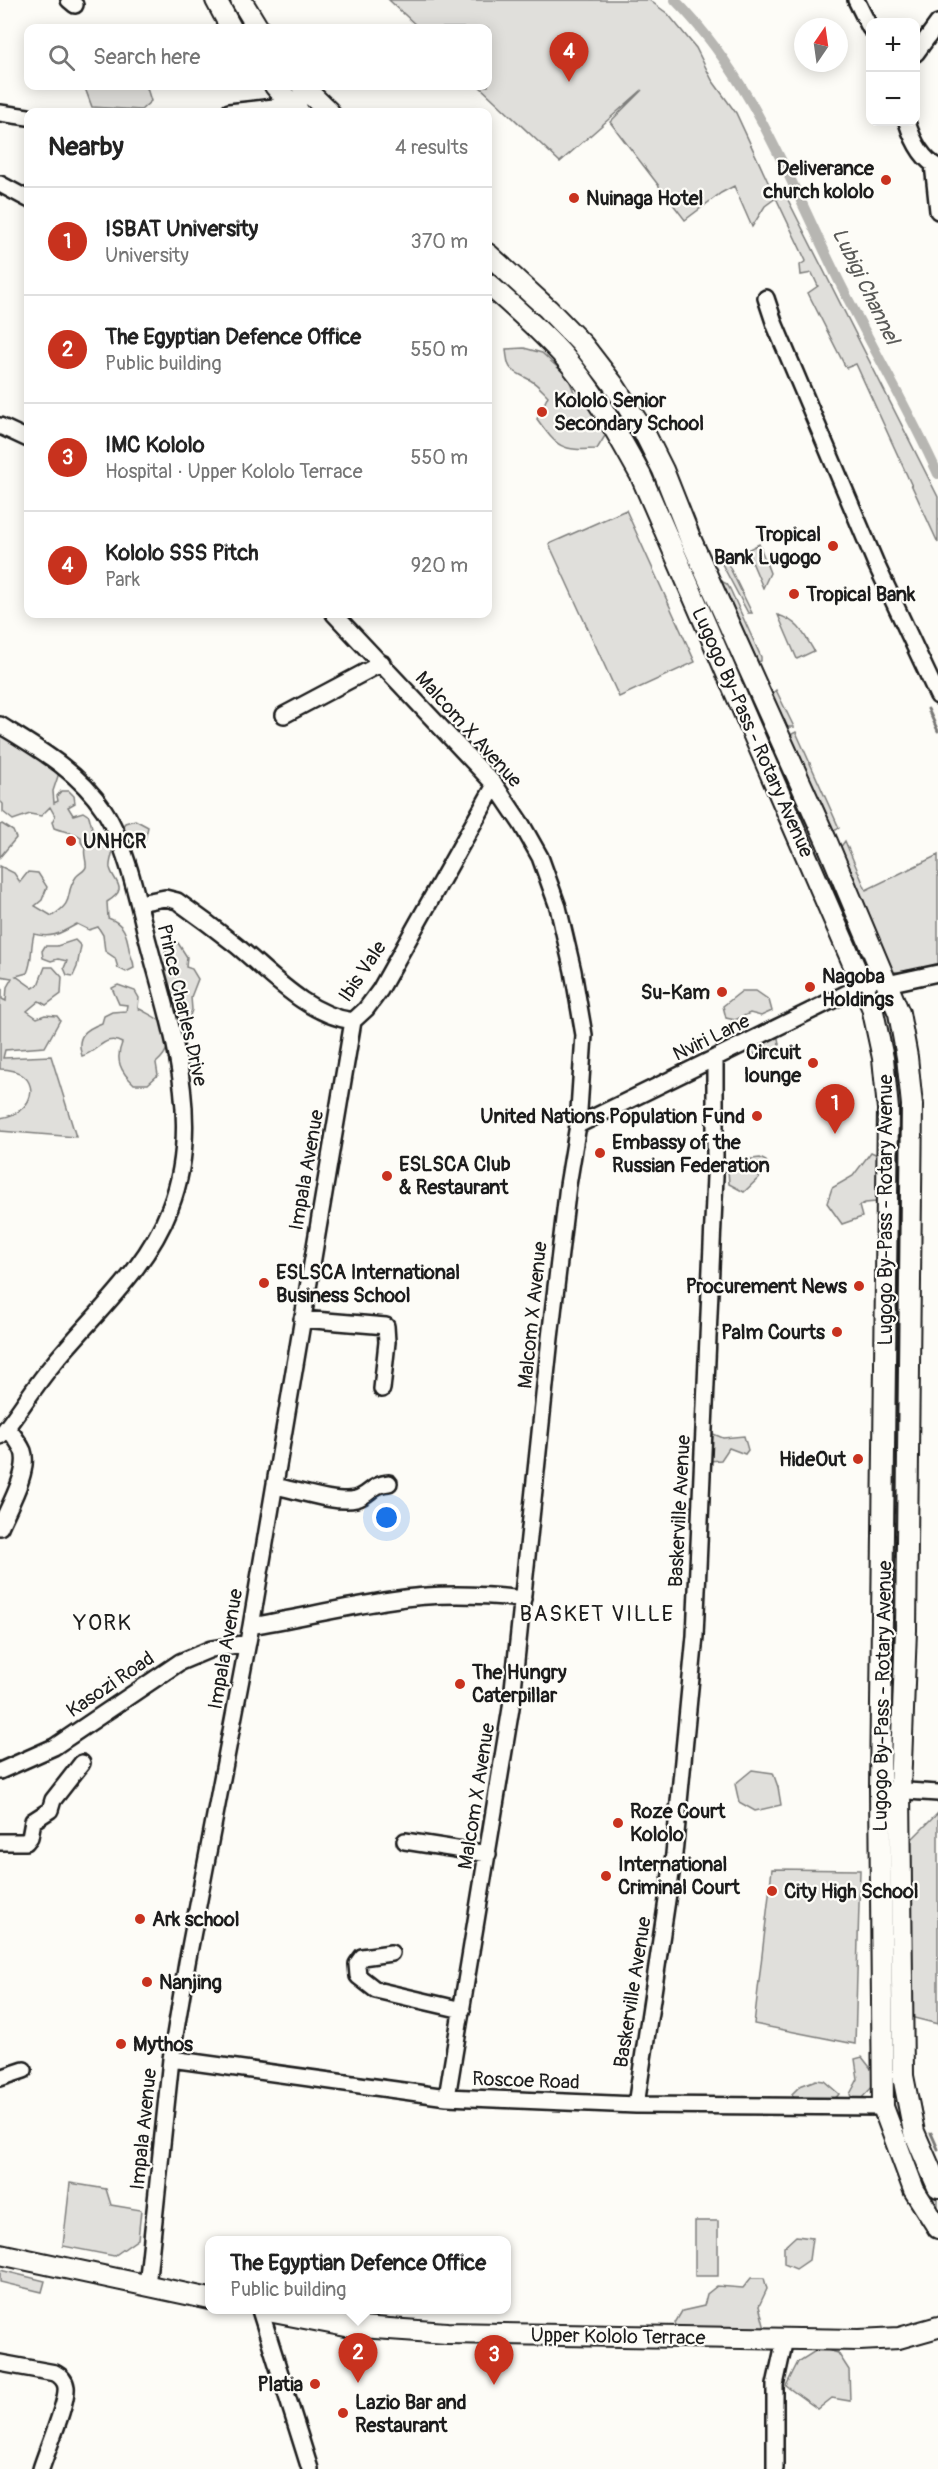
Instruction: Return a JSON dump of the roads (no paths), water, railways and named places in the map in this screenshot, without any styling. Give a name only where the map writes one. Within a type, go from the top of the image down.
[{"type":"main road","points":[[216,0],[229,24]]},
{"type":"main road","points":[[241,0],[256,24]]},
{"type":"main road","points":[[278,90],[295,108]]},
{"type":"main road","points":[[306,90],[325,108]]},
{"type":"main road","name":"Lugogo By-Pass - Rotary Avenue","points":[[492,258],[574,335],[613,384],[644,432],[663,470],[899,1013],[912,1105],[906,1630],[900,1790],[903,2076],[914,2132],[938,2187]]},
{"type":"main road","name":"Lugogo By-Pass - Rotary Avenue","points":[[492,288],[562,354],[611,422],[641,476],[863,986],[879,1030],[888,1109],[880,1789],[883,2107],[915,2190],[938,2228]]},
{"type":"main road","points":[[705,622],[715,619],[723,611]]},
{"type":"main road","points":[[0,2254],[205,2298]]},
{"type":"main road","name":"Upper Kololo Terrace","points":[[282,2314],[346,2326],[436,2332],[785,2339],[890,2338],[938,2327]]},
{"type":"street","points":[[856,0],[866,20]]},
{"type":"street","points":[[920,46],[938,23]]},
{"type":"street","points":[[297,108],[306,90]]},
{"type":"street","points":[[0,113],[24,116]]},
{"type":"street","points":[[909,126],[914,140],[935,166],[938,211]]},
{"type":"street","points":[[0,184],[24,197]]},
{"type":"street","points":[[766,298],[775,325],[876,564],[938,696]]},
{"type":"street","points":[[0,426],[24,438]]},
{"type":"street","name":"Malcom X Avenue","points":[[338,618],[495,784],[522,825],[540,857],[558,907],[584,1035],[578,1125],[568,1185],[551,1327],[504,1762],[447,2097]]},
{"type":"street","points":[[284,715],[382,663]]},
{"type":"street","name":"Prince Charles Drive","points":[[0,725],[57,760],[91,793],[116,830],[139,903],[182,1076],[184,1132],[179,1182],[162,1228],[131,1275],[51,1365],[4,1432]]},
{"type":"street","name":"Ibis Vale","points":[[139,903],[165,898],[177,901],[235,944],[298,997],[338,1019],[353,1021],[366,1009],[380,990],[495,784]]},
{"type":"street","name":"Nviri Lane","points":[[578,1125],[863,986],[885,980],[938,973]]},
{"type":"street","name":"Impala Avenue","points":[[147,2286],[171,2059],[251,1626],[353,1021]]},
{"type":"street","name":"Baskerville Avenue","points":[[636,2105],[676,1844],[695,1636],[715,1176],[716,1059]]},
{"type":"street","points":[[302,1318],[386,1326],[387,1342],[382,1389]]},
{"type":"street","points":[[0,1527],[24,1471],[25,1459],[19,1444],[4,1432]]},
{"type":"street","points":[[275,1486],[340,1499],[354,1499],[363,1496],[378,1483],[389,1483]]},
{"type":"street","points":[[251,1626],[392,1599],[441,1595],[523,1599]]},
{"type":"street","name":"Kasozi Road","points":[[0,1772],[54,1747],[180,1662],[211,1649],[248,1643]]},
{"type":"street","points":[[0,1842],[26,1842],[30,1837],[33,1821],[50,1810],[53,1800],[82,1763]]},
{"type":"street","points":[[880,1789],[938,1792]]},
{"type":"street","points":[[405,1841],[488,1854]]},
{"type":"street","points":[[391,1953],[362,1957],[357,1965],[358,1976],[376,1990],[462,2010]]},
{"type":"street","name":"Roscoe Road","points":[[171,2059],[447,2097],[636,2105],[883,2107]]},
{"type":"street","points":[[0,2078],[24,2070]]},
{"type":"street","points":[[262,2314],[310,2469]]},
{"type":"street","points":[[775,2469],[775,2385],[785,2339]]},
{"type":"street","points":[[0,2363],[55,2373],[61,2376],[66,2385],[64,2400],[40,2469]]},
{"type":"waterway","name":"Lubigi Channel","points":[[675,0],[726,62],[766,130],[836,275],[938,474]]},
{"type":"waterway","points":[[593,373],[618,410]]},
{"type":"waterway","points":[[628,425],[653,473]]},
{"type":"waterway","points":[[928,709],[938,731]]},
{"type":"waterway","points":[[913,2077],[922,2117]]},
{"type":"waterway","points":[[931,2133],[938,2149]]},
{"type":"place","name":"Kololo SSS Pitch","points":[[569,82]]},
{"type":"place","name":"Deliverance church kololo","points":[[886,180]]},
{"type":"place","name":"Nuinaga Hotel","points":[[574,198]]},
{"type":"place","name":"Kololo Senior Secondary School","points":[[542,412]]},
{"type":"place","name":"Tropical Bank Lugogo","points":[[833,546]]},
{"type":"place","name":"Tropical Bank","points":[[794,594]]},
{"type":"place","name":"UNHCR","points":[[71,841]]},
{"type":"place","name":"Nagoba Holdings","points":[[810,987]]},
{"type":"place","name":"Su-Kam","points":[[722,992]]},
{"type":"place","name":"Circuit lounge","points":[[813,1063]]},
{"type":"place","name":"United Nations Population Fund","points":[[757,1116]]},
{"type":"place","name":"ISBAT University","points":[[835,1134]]},
{"type":"place","name":"Embassy of the Russian Federation","points":[[600,1153]]},
{"type":"place","name":"ESLSCA Club & Restaurant","points":[[387,1176]]},
{"type":"place","name":"ESLSCA International Business School","points":[[264,1283]]},
{"type":"place","name":"Procurement News","points":[[859,1286]]},
{"type":"place","name":"Palm Courts","points":[[837,1332]]},
{"type":"place","name":"HideOut","points":[[858,1459]]},
{"type":"place","name":"The Hungry Caterpillar","points":[[460,1684]]},
{"type":"place","name":"Roze Court Kololo","points":[[618,1823]]},
{"type":"place","name":"International Criminal Court","points":[[606,1876]]},
{"type":"place","name":"City High School","points":[[772,1891]]},
{"type":"place","name":"Ark school","points":[[140,1919]]},
{"type":"place","name":"Nanjing","points":[[147,1982]]},
{"type":"place","name":"Mythos","points":[[121,2044]]},
{"type":"place","name":"The Egyptian Defence Office","points":[[358,2383]]},
{"type":"place","name":"Platia","points":[[315,2384]]},
{"type":"place","name":"IMC Kololo","points":[[494,2385]]},
{"type":"place","name":"Lazio Bar and Restaurant","points":[[343,2413]]},
{"type":"district","name":"BASKET VILLE","points":[[597,1613]]},
{"type":"district","name":"YORK","points":[[103,1622]]}]
